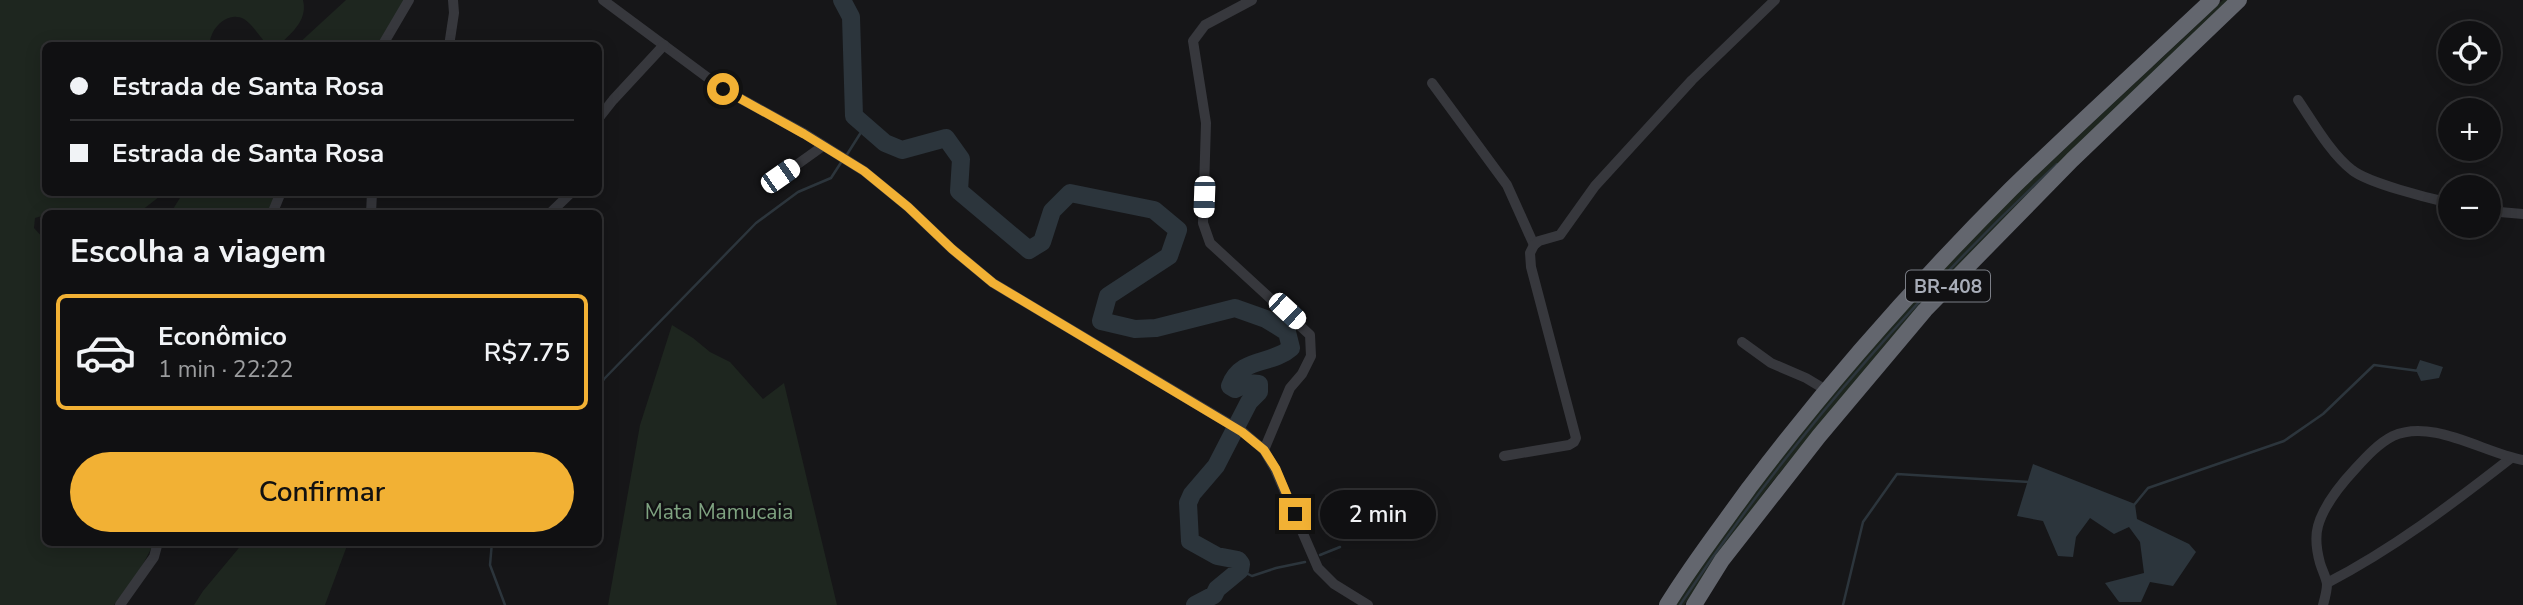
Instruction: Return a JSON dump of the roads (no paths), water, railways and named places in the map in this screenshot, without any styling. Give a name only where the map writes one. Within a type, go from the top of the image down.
[{"type":"highway","name":"BR-408","points":[[1667,605],[1688,571],[1765,467],[1826,390],[1908,296],[2011,190],[2209,0]]},
{"type":"highway","name":"BR-408","points":[[1693,605],[1722,560],[1796,465],[1925,310],[2072,160],[2239,0]]},
{"type":"highway","points":[[1657,605],[1714,520],[1737,491],[1765,467]]},
{"type":"street","points":[[384,42],[409,0]]},
{"type":"street","points":[[450,42],[453,0]]},
{"type":"street","points":[[603,0],[723,89],[864,171],[993,283],[1242,432],[1264,450],[1276,469],[1318,568],[1334,584],[1368,605]]},
{"type":"street","points":[[1252,0],[1205,26],[1193,41],[1206,123],[1205,233],[1210,243],[1310,335],[1311,356],[1280,410],[1264,450]]},
{"type":"street","points":[[1504,456],[1569,445],[1576,438],[1531,267],[1530,253],[1534,245],[1560,235],[1604,176],[1692,80],[1775,0]]},
{"type":"street","points":[[602,114],[664,45]]},
{"type":"street","points":[[1432,83],[1507,185],[1534,245]]},
{"type":"street","points":[[2298,100],[2350,169],[2438,200]]},
{"type":"street","points":[[780,176],[823,146]]},
{"type":"street","points":[[553,210],[568,196]]},
{"type":"street","points":[[2501,212],[2523,214]]},
{"type":"street","points":[[1742,342],[1771,363],[1826,390]]},
{"type":"street","points":[[2323,605],[2327,583],[2320,564],[2317,527],[2328,503],[2350,475],[2392,436],[2406,431],[2425,431],[2523,460]]},
{"type":"street","points":[[2327,583],[2363,564],[2412,532],[2511,458]]},
{"type":"street","points":[[120,605],[154,557],[157,546]]},
{"type":"waterway","points":[[842,0],[851,17],[854,116],[885,143],[902,150],[946,138],[961,159],[959,191],[1029,250],[1042,242],[1052,211],[1070,193],[1154,210],[1178,230],[1169,256],[1108,296],[1101,321],[1135,329],[1156,328],[1235,308],[1266,319],[1287,332],[1291,348],[1241,370],[1235,377],[1230,386],[1235,389],[1248,383],[1259,384],[1259,392],[1249,402],[1216,466],[1192,494],[1188,503],[1190,541],[1217,556],[1238,560],[1241,564],[1240,570],[1217,589],[1214,595],[1195,605]]},
{"type":"waterway","points":[[846,156],[865,126]]},
{"type":"waterway","points":[[602,382],[756,223],[798,192],[831,178],[842,161]]},
{"type":"waterway","points":[[1680,605],[1764,486],[1855,373],[1953,266],[2057,164]]},
{"type":"waterway","points":[[2134,505],[2148,488],[2284,441],[2323,414],[2374,365],[2419,371]]},
{"type":"waterway","points":[[1843,605],[1863,522],[1897,474],[2029,482]]},
{"type":"waterway","points":[[492,546],[490,565],[505,605]]},
{"type":"waterway","points":[[1320,555],[1340,547]]},
{"type":"waterway","points":[[1240,570],[1252,576],[1305,562]]},
{"type":"park label","name":"Mata Mamucaia","points":[[719,512]]}]
